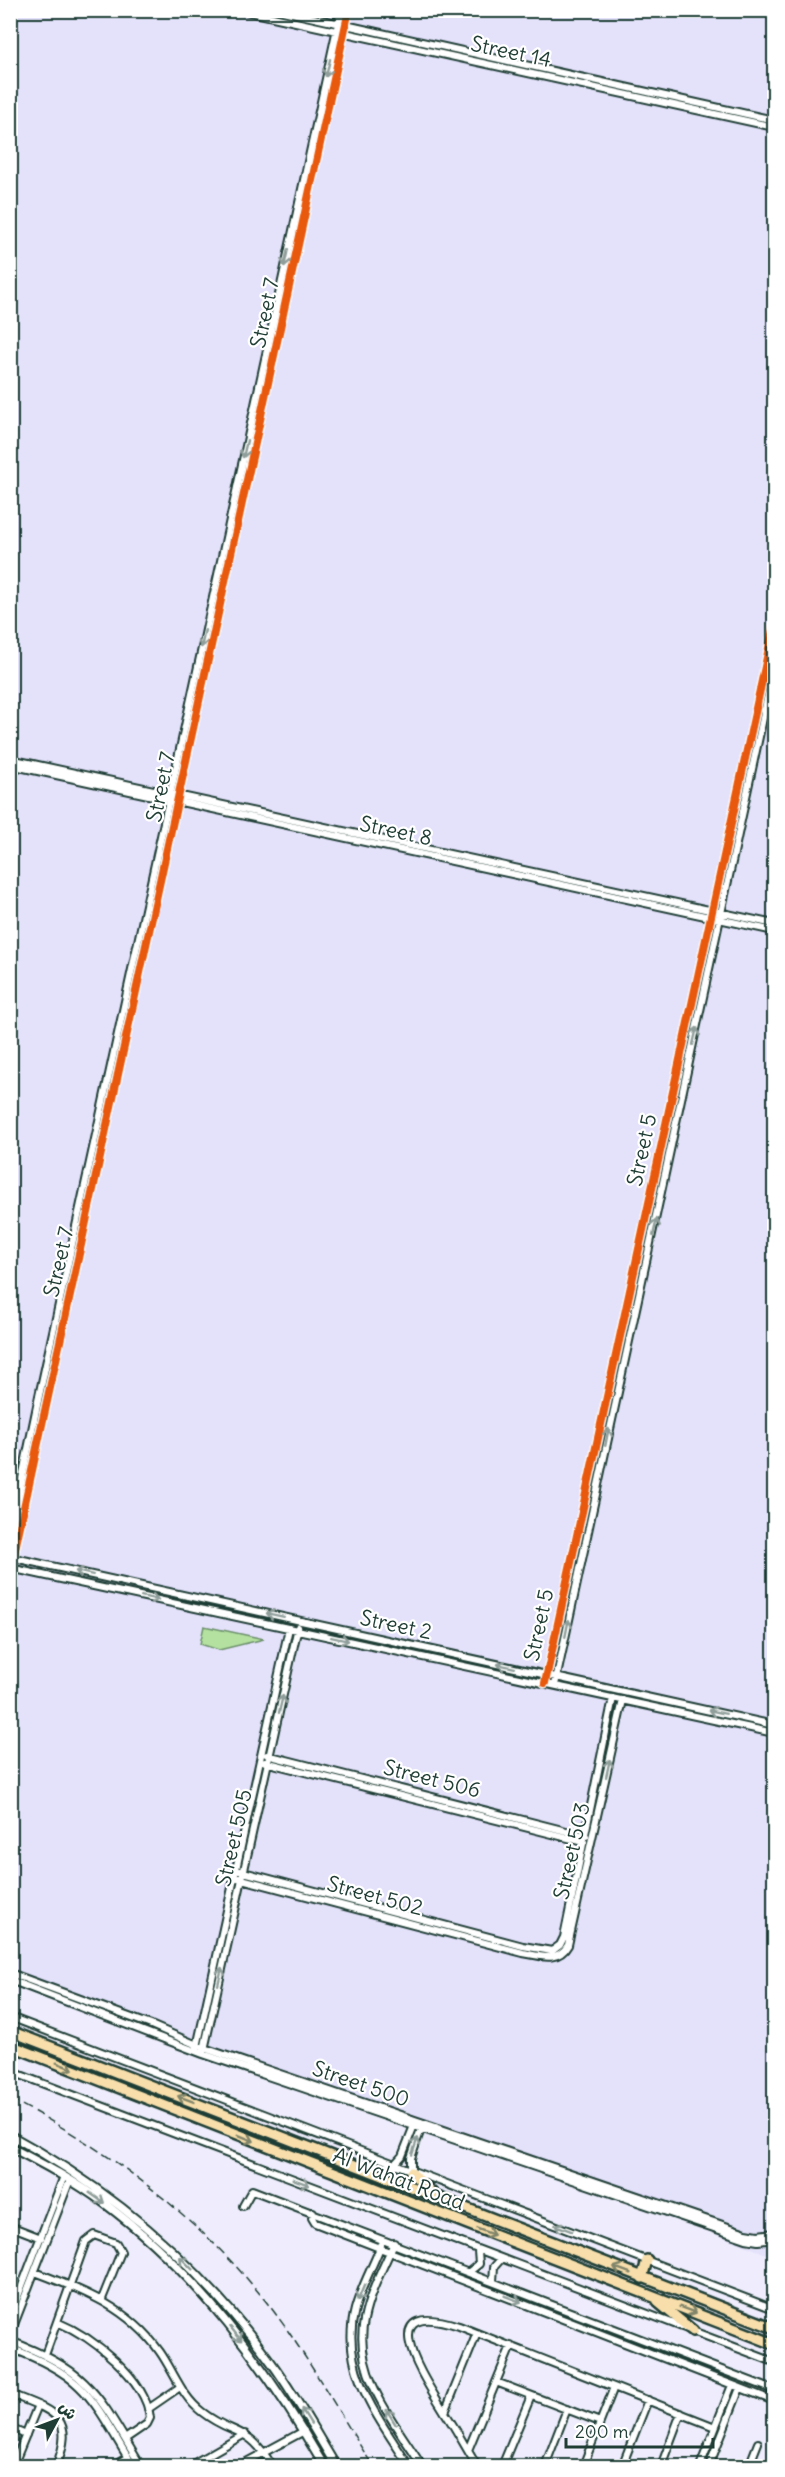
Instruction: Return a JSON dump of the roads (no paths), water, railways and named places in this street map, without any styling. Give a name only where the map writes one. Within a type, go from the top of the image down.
[{"type":"highway","name":"Al Wahat Road","points":[[10,2031],[774,2328]]},
{"type":"highway","name":"Al Wahat Road","points":[[10,2045],[774,2344]]},
{"type":"highway","points":[[411,2172],[434,2196]]},
{"type":"highway","points":[[642,2278],[647,2260]]},
{"type":"highway","points":[[652,2296],[693,2331]]},
{"type":"street","name":"Street 14","points":[[241,10],[337,27]]},
{"type":"street","name":"Street 14","points":[[278,10],[345,29],[774,127]]},
{"type":"street","name":"Street 7","points":[[11,1569],[341,10]]},
{"type":"street","name":"Street 7","points":[[10,1536],[39,1396],[349,10]]},
{"type":"street","name":"Street 14","points":[[345,29],[774,120]]},
{"type":"street","name":"Street 5","points":[[545,1683],[774,625]]},
{"type":"street","name":"Street 5","points":[[555,1685],[774,667]]},
{"type":"street","name":"Street 8","points":[[10,759],[174,797],[721,915],[774,924]]},
{"type":"street","name":"Street 8","points":[[10,765],[174,797]]},
{"type":"street","name":"Street 8","points":[[721,915],[774,931]]},
{"type":"street","points":[[639,1251],[649,1253]]},
{"type":"street","name":"Street 2","points":[[12,1558],[774,1725]]},
{"type":"street","name":"Street 2","points":[[11,1569],[774,1733]]},
{"type":"street","name":"Street 505","points":[[200,2049],[265,1758],[300,1621]]},
{"type":"street","name":"Street 505","points":[[265,1758],[289,1628]]},
{"type":"street","name":"Street 503","points":[[575,1898],[583,1839],[613,1698]]},
{"type":"street","name":"Street 503","points":[[508,1945],[547,1951],[556,1949],[563,1941],[591,1841],[623,1700]]},
{"type":"street","name":"Street 506","points":[[265,1758],[591,1841]]},
{"type":"street","name":"Street 502","points":[[239,1870],[508,1945]]},
{"type":"street","name":"Street 502","points":[[238,1878],[464,1933]]},
{"type":"street","name":"Street 500","points":[[10,1973],[151,2025],[200,2049]]},
{"type":"street","name":"Street 500","points":[[10,1980],[376,2110],[758,2238]]},
{"type":"street","name":"Al Wahat Road","points":[[10,2017],[774,2309]]},
{"type":"street","name":"Al Wahat Road","points":[[10,2071],[774,2362]]},
{"type":"street","points":[[394,2165],[402,2156],[415,2123]]},
{"type":"street","points":[[411,2172],[411,2158],[422,2125]]},
{"type":"street","points":[[10,2135],[86,2180],[152,2231],[202,2279],[271,2362],[336,2466]]},
{"type":"street","points":[[10,2147],[67,2178],[105,2204],[161,2252],[230,2326],[283,2398],[324,2466]]},
{"type":"street","points":[[10,2317],[40,2238],[67,2178]]},
{"type":"street","points":[[10,2335],[67,2178]]},
{"type":"street","points":[[243,2206],[248,2193],[252,2190],[774,2390]]},
{"type":"street","points":[[313,2212],[315,2223],[774,2401]]},
{"type":"street","points":[[10,2226],[40,2238]]},
{"type":"street","points":[[758,2238],[774,2233]]},
{"type":"street","points":[[45,2355],[86,2241],[94,2235],[101,2235],[116,2243],[121,2252],[102,2299]]},
{"type":"street","points":[[758,2238],[774,2239]]},
{"type":"street","points":[[384,2239],[356,2306],[351,2349],[363,2391],[409,2466]]},
{"type":"street","points":[[394,2243],[364,2319],[362,2350],[377,2394],[422,2466]]},
{"type":"street","points":[[469,2272],[479,2264],[478,2251]]},
{"type":"street","points":[[493,2281],[493,2270],[501,2259]]},
{"type":"street","points":[[34,2272],[102,2299],[146,2334],[171,2368],[180,2387],[201,2412],[256,2442],[272,2466]]},
{"type":"street","points":[[477,2466],[415,2365],[410,2345],[411,2331],[419,2321],[426,2318],[436,2319],[477,2333],[716,2427]]},
{"type":"street","points":[[57,2322],[82,2334],[105,2350],[129,2377],[148,2409],[149,2421],[124,2439]]},
{"type":"street","points":[[445,2412],[477,2333]]},
{"type":"street","points":[[10,2341],[77,2382],[98,2407],[131,2466]]},
{"type":"street","points":[[468,2450],[511,2346]]},
{"type":"street","points":[[10,2348],[45,2355],[69,2367],[87,2383],[141,2466]]},
{"type":"street","points":[[704,2374],[708,2364]]},
{"type":"street","points":[[496,2382],[600,2422]]},
{"type":"street","points":[[700,2466],[732,2385]]},
{"type":"street","points":[[148,2409],[180,2387]]},
{"type":"street","points":[[583,2466],[614,2387]]},
{"type":"street","points":[[709,2466],[740,2388]]},
{"type":"street","points":[[283,2398],[291,2393]]},
{"type":"street","points":[[10,2394],[38,2405],[56,2416],[64,2430],[64,2447],[56,2466]]},
{"type":"street","points":[[502,2466],[531,2396]]},
{"type":"street","points":[[622,2466],[648,2400]]},
{"type":"street","points":[[13,2466],[38,2405]]},
{"type":"street","points":[[545,2466],[567,2409]]},
{"type":"street","points":[[661,2466],[681,2413]]},
{"type":"street","points":[[10,2428],[26,2435]]},
{"type":"street","points":[[239,2466],[304,2431]]},
{"type":"street","points":[[189,2466],[245,2434]]},
{"type":"street","points":[[749,2466],[758,2443]]},
{"type":"street","points":[[113,2466],[128,2457]]},
{"type":"railway","points":[[10,2099],[50,2120],[127,2170],[198,2228],[231,2261],[288,2331],[373,2466]]}]
